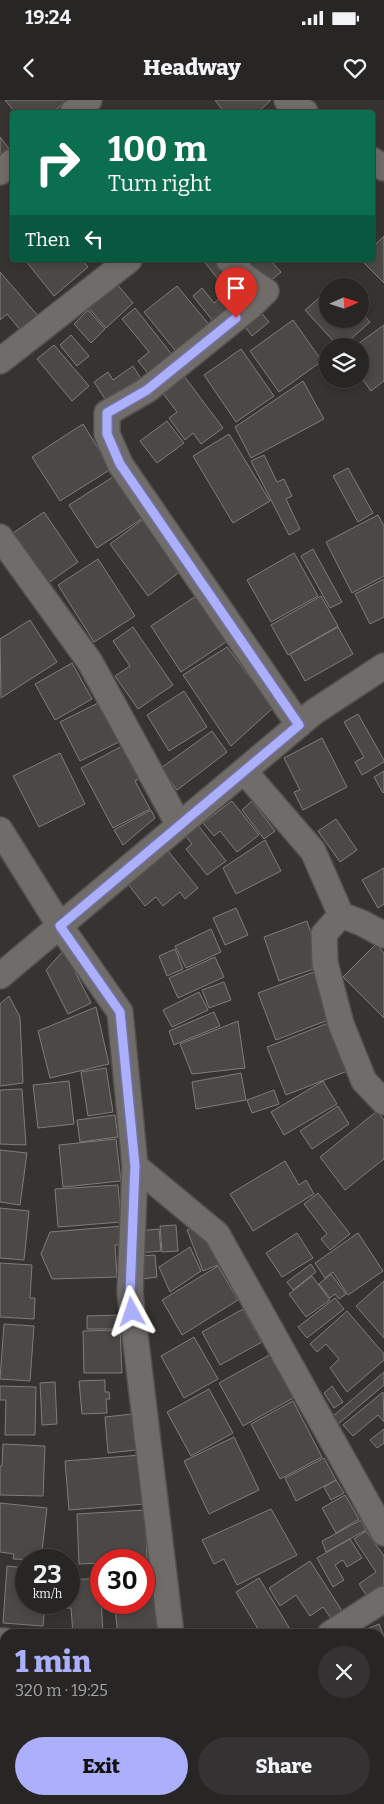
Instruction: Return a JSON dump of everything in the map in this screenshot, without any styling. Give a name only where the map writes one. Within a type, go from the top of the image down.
[{"type":"street","points":[[76,110],[89,100]]},
{"type":"street","points":[[0,172],[10,164]]},
{"type":"street","points":[[0,361],[127,262]]},
{"type":"street","points":[[232,262],[244,276],[266,291],[251,306],[147,390],[107,413],[107,434],[120,464],[299,725]]},
{"type":"street","points":[[0,537],[90,662],[179,825]]},
{"type":"street","points":[[0,976],[314,712],[384,666]]},
{"type":"street","points":[[244,771],[313,851],[342,915],[384,935]]},
{"type":"street","points":[[0,830],[60,926],[120,1012],[135,1166],[130,1294],[169,1629]]},
{"type":"street","points":[[342,915],[324,934],[324,963],[341,1024],[364,1081],[384,1102]]},
{"type":"street","points":[[135,1166],[217,1234],[384,1533]]},
{"type":"street","points":[[338,1629],[384,1599]]},
{"type":"building","points":[[5,100],[68,100],[56,110],[13,110]]},
{"type":"building","points":[[215,100],[271,100],[260,110],[222,110]]},
{"type":"building","points":[[0,137],[10,152],[0,160]]},
{"type":"building","points":[[384,236],[384,283],[363,262],[375,262],[375,245]]},
{"type":"building","points":[[27,262],[84,262],[88,267],[54,296]]},
{"type":"building","points":[[205,262],[224,262],[251,298],[216,325],[193,296],[202,288],[214,303],[228,292]]},
{"type":"building","points":[[245,262],[272,262],[281,272],[265,286]]},
{"type":"building","points":[[0,272],[39,317],[22,332],[7,314],[0,320]]},
{"type":"building","points":[[116,283],[133,303],[106,328],[88,307]]},
{"type":"building","points":[[177,286],[211,327],[178,354],[144,312]]},
{"type":"building","points":[[319,298],[319,325],[305,310]]},
{"type":"building","points":[[135,308],[174,357],[150,376],[138,361],[149,352],[122,319]]},
{"type":"building","points":[[88,310],[105,329],[91,343],[74,324]]},
{"type":"building","points":[[260,311],[269,322],[252,336],[243,324]]},
{"type":"building","points":[[293,320],[319,357],[319,363],[279,392],[250,351]]},
{"type":"building","points":[[384,325],[384,381],[371,391],[369,388],[369,338],[366,338]]},
{"type":"building","points":[[322,328],[363,328],[352,338],[331,338]]},
{"type":"building","points":[[71,335],[89,356],[77,366],[60,345]]},
{"type":"building","points":[[54,345],[89,386],[72,401],[37,359]]},
{"type":"building","points":[[241,349],[274,396],[236,422],[204,375]]},
{"type":"building","points":[[133,366],[143,382],[109,405],[94,382],[108,372],[113,380]]},
{"type":"building","points":[[181,372],[223,428],[201,444],[193,433],[185,440],[169,418],[177,412],[159,388]]},
{"type":"building","points":[[303,381],[324,419],[251,458],[235,427]]},
{"type":"building","points":[[167,421],[184,443],[157,463],[140,441]]},
{"type":"building","points":[[83,424],[111,469],[60,501],[32,457]]},
{"type":"building","points":[[229,434],[270,501],[233,523],[193,456]]},
{"type":"building","points":[[264,455],[277,482],[284,479],[292,496],[286,499],[300,529],[289,535],[251,461]]},
{"type":"building","points":[[348,468],[373,513],[358,522],[333,476]]},
{"type":"building","points":[[116,475],[143,518],[97,548],[69,505]]},
{"type":"building","points":[[44,512],[78,562],[48,583],[13,533]]},
{"type":"building","points":[[378,515],[384,526],[384,576],[352,593],[326,542]]},
{"type":"building","points":[[146,517],[186,567],[148,596],[110,544]]},
{"type":"building","points":[[313,549],[342,602],[330,608],[301,556]]},
{"type":"building","points":[[294,553],[318,596],[271,622],[247,580]]},
{"type":"building","points":[[98,559],[135,616],[94,642],[58,585]]},
{"type":"building","points":[[384,579],[384,617],[370,624],[355,594]]},
{"type":"building","points":[[202,592],[232,638],[181,672],[151,626]]},
{"type":"building","points":[[321,596],[338,626],[288,655],[271,625]]},
{"type":"building","points":[[30,620],[57,662],[1,698],[0,639]]},
{"type":"building","points":[[133,627],[173,685],[138,709],[115,676],[130,666],[113,641]]},
{"type":"building","points":[[338,627],[353,654],[305,681],[290,654]]},
{"type":"building","points":[[227,647],[273,708],[231,746],[183,675]]},
{"type":"building","points":[[72,663],[92,699],[55,720],[35,684]]},
{"type":"building","points":[[184,691],[207,727],[169,751],[147,715]]},
{"type":"building","points":[[104,700],[123,740],[80,761],[60,722]]},
{"type":"building","points":[[358,714],[384,760],[384,762],[362,775],[355,762],[364,757],[344,722]]},
{"type":"building","points":[[212,731],[227,752],[177,790],[161,768]]},
{"type":"building","points":[[322,738],[347,787],[303,810],[294,792],[300,790],[284,758]]},
{"type":"building","points":[[124,745],[141,778],[135,781],[150,809],[113,828],[81,768]]},
{"type":"building","points":[[60,753],[85,804],[39,827],[13,776]]},
{"type":"building","points":[[384,771],[384,792],[383,793],[374,777]]},
{"type":"building","points":[[232,801],[259,835],[237,852],[220,831],[214,836],[203,823]]},
{"type":"building","points":[[252,801],[275,831],[264,839],[242,810]]},
{"type":"building","points":[[151,810],[155,818],[123,845],[114,830]]},
{"type":"building","points":[[336,819],[357,850],[340,862],[318,831]]},
{"type":"building","points":[[194,820],[226,861],[207,875],[186,849],[192,844],[181,830]]},
{"type":"building","points":[[265,840],[281,871],[236,894],[223,868]]},
{"type":"building","points":[[168,851],[198,888],[185,899],[180,892],[163,906],[156,897],[145,906],[128,884]]},
{"type":"building","points":[[384,868],[384,904],[378,908],[362,880]]},
{"type":"building","points":[[236,908],[248,935],[225,945],[213,918]]},
{"type":"building","points":[[307,921],[322,966],[279,981],[264,937]]},
{"type":"building","points":[[211,929],[221,952],[186,968],[175,946]]},
{"type":"building","points":[[376,944],[384,953],[384,1018],[343,977]]},
{"type":"building","points":[[175,949],[183,969],[167,976],[159,956]]},
{"type":"building","points":[[64,950],[91,1003],[68,1014],[46,970]]},
{"type":"building","points":[[215,957],[224,977],[178,998],[169,978]]},
{"type":"building","points":[[319,970],[336,1017],[276,1040],[258,993]]},
{"type":"building","points":[[224,982],[231,1000],[209,1008],[202,990]]},
{"type":"building","points":[[199,992],[208,1010],[172,1027],[163,1010]]},
{"type":"building","points":[[9,996],[20,1017],[23,1083],[0,1086],[0,1004]]},
{"type":"building","points":[[96,1007],[109,1064],[50,1078],[38,1031]]},
{"type":"building","points":[[214,1012],[220,1026],[174,1045],[169,1031]]},
{"type":"building","points":[[238,1021],[245,1068],[192,1074],[180,1044]]},
{"type":"building","points":[[331,1022],[350,1070],[286,1095],[267,1047]]},
{"type":"building","points":[[106,1068],[113,1112],[88,1116],[81,1072]]},
{"type":"building","points":[[241,1073],[246,1100],[196,1109],[192,1082]]},
{"type":"building","points":[[69,1081],[74,1124],[38,1128],[33,1085]]},
{"type":"building","points":[[323,1081],[337,1104],[284,1135],[271,1112]]},
{"type":"building","points":[[22,1089],[26,1145],[0,1144],[0,1090]]},
{"type":"building","points":[[274,1090],[279,1104],[252,1113],[247,1100]]},
{"type":"building","points":[[338,1106],[349,1124],[312,1149],[300,1131]]},
{"type":"building","points":[[377,1111],[384,1120],[384,1159],[345,1190],[320,1157]]},
{"type":"building","points":[[115,1115],[118,1137],[80,1142],[77,1120]]},
{"type":"building","points":[[116,1139],[121,1181],[63,1187],[59,1145]]},
{"type":"building","points":[[0,1150],[27,1153],[20,1205],[0,1202]]},
{"type":"building","points":[[285,1161],[299,1185],[306,1180],[314,1194],[253,1231],[230,1194]]},
{"type":"building","points":[[118,1185],[121,1222],[58,1227],[55,1189]]},
{"type":"building","points":[[318,1193],[350,1234],[330,1250],[321,1239],[327,1234],[304,1204]]},
{"type":"building","points":[[0,1208],[29,1211],[24,1260],[0,1258]]},
{"type":"building","points":[[204,1223],[220,1264],[203,1271],[187,1230]]},
{"type":"building","points":[[176,1225],[178,1251],[162,1252],[160,1226]]},
{"type":"building","points":[[123,1226],[124,1244],[115,1245],[117,1277],[52,1279],[41,1254],[50,1232]]},
{"type":"building","points":[[159,1229],[161,1251],[138,1253],[136,1231]]},
{"type":"building","points":[[297,1233],[313,1258],[282,1277],[266,1253]]},
{"type":"building","points":[[358,1233],[383,1271],[348,1295],[333,1272],[325,1278],[315,1263]]},
{"type":"building","points":[[190,1247],[201,1271],[170,1292],[159,1267]]},
{"type":"building","points":[[155,1255],[157,1277],[143,1279],[141,1256]]},
{"type":"building","points":[[0,1263],[32,1265],[30,1298],[35,1298],[34,1319],[0,1317]]},
{"type":"building","points":[[311,1264],[316,1272],[293,1290],[287,1282]]},
{"type":"building","points":[[218,1266],[238,1300],[182,1335],[162,1300]]},
{"type":"building","points":[[331,1274],[346,1294],[339,1299],[335,1294],[330,1298],[319,1284]]},
{"type":"building","points":[[312,1276],[330,1300],[306,1317],[289,1294]]},
{"type":"building","points":[[384,1281],[384,1338],[356,1306]]},
{"type":"building","points":[[335,1298],[344,1309],[307,1338],[298,1327]]},
{"type":"building","points":[[243,1309],[262,1342],[220,1365],[202,1332]]},
{"type":"building","points":[[347,1311],[384,1354],[384,1360],[347,1392],[330,1368],[339,1359],[326,1344],[317,1352],[310,1344]]},
{"type":"building","points":[[121,1315],[122,1329],[87,1329],[87,1316]]},
{"type":"building","points":[[4,1324],[34,1326],[30,1381],[0,1379]]},
{"type":"building","points":[[120,1330],[122,1373],[84,1373],[83,1331]]},
{"type":"building","points":[[194,1337],[218,1379],[184,1398],[161,1356]]},
{"type":"building","points":[[273,1353],[297,1396],[243,1426],[219,1383]]},
{"type":"building","points":[[384,1372],[384,1385],[338,1424],[332,1417]]},
{"type":"building","points":[[105,1380],[105,1392],[109,1392],[110,1399],[106,1399],[107,1413],[82,1414],[79,1381]]},
{"type":"building","points":[[55,1382],[57,1424],[42,1425],[40,1383]]},
{"type":"building","points":[[0,1386],[36,1387],[35,1435],[5,1435],[6,1400],[0,1400]]},
{"type":"building","points":[[332,1386],[343,1402],[334,1408],[324,1393]]},
{"type":"building","points":[[209,1389],[233,1433],[191,1456],[167,1412]]},
{"type":"building","points":[[383,1392],[384,1422],[378,1415],[353,1436],[343,1425]]},
{"type":"building","points":[[293,1401],[322,1457],[280,1479],[251,1424]]},
{"type":"building","points":[[132,1414],[136,1450],[108,1453],[105,1417]]},
{"type":"building","points":[[384,1429],[384,1443],[377,1448],[370,1440]]},
{"type":"building","points":[[234,1437],[259,1490],[209,1514],[184,1461]]},
{"type":"building","points":[[3,1444],[45,1446],[43,1496],[0,1495],[0,1466],[2,1466]]},
{"type":"building","points":[[141,1455],[145,1504],[69,1510],[65,1461]]},
{"type":"building","points":[[324,1458],[336,1480],[296,1501],[285,1478]]},
{"type":"building","points":[[336,1480],[344,1493],[331,1500],[324,1487]]},
{"type":"building","points":[[345,1495],[359,1519],[336,1533],[322,1508]]},
{"type":"building","points":[[0,1503],[47,1508],[42,1549],[15,1549],[15,1559],[13,1559],[14,1554],[0,1552]]},
{"type":"building","points":[[271,1509],[297,1555],[237,1585],[224,1559],[214,1564],[202,1540]]},
{"type":"building","points":[[145,1510],[147,1549],[90,1549],[90,1564],[80,1564],[77,1514]]},
{"type":"building","points":[[361,1520],[366,1530],[326,1552],[322,1541]]},
{"type":"building","points":[[366,1531],[384,1556],[384,1588],[369,1599],[359,1584],[376,1572],[354,1539]]},
{"type":"building","points":[[350,1539],[362,1558],[347,1567],[343,1560],[335,1565],[344,1580],[333,1587],[317,1558]]},
{"type":"building","points":[[310,1561],[344,1614],[333,1621],[323,1607],[310,1616],[296,1595],[280,1606],[269,1588]]},
{"type":"building","points":[[155,1564],[159,1564],[160,1629],[117,1629],[116,1614],[155,1614]]},
{"type":"building","points":[[7,1566],[15,1567],[15,1614],[44,1614],[43,1626],[3,1623]]},
{"type":"building","points":[[259,1578],[290,1629],[258,1629],[236,1592]]},
{"type":"building","points":[[80,1579],[90,1579],[90,1614],[102,1614],[103,1629],[73,1629],[71,1614],[80,1614]]},
{"type":"building","points":[[379,1624],[381,1629],[367,1629]]},
{"type":"route","points":[[132,1312],[130,1294],[135,1166],[120,1012],[60,926],[299,725],[120,464],[107,434],[107,413],[147,390],[236,318]]}]
